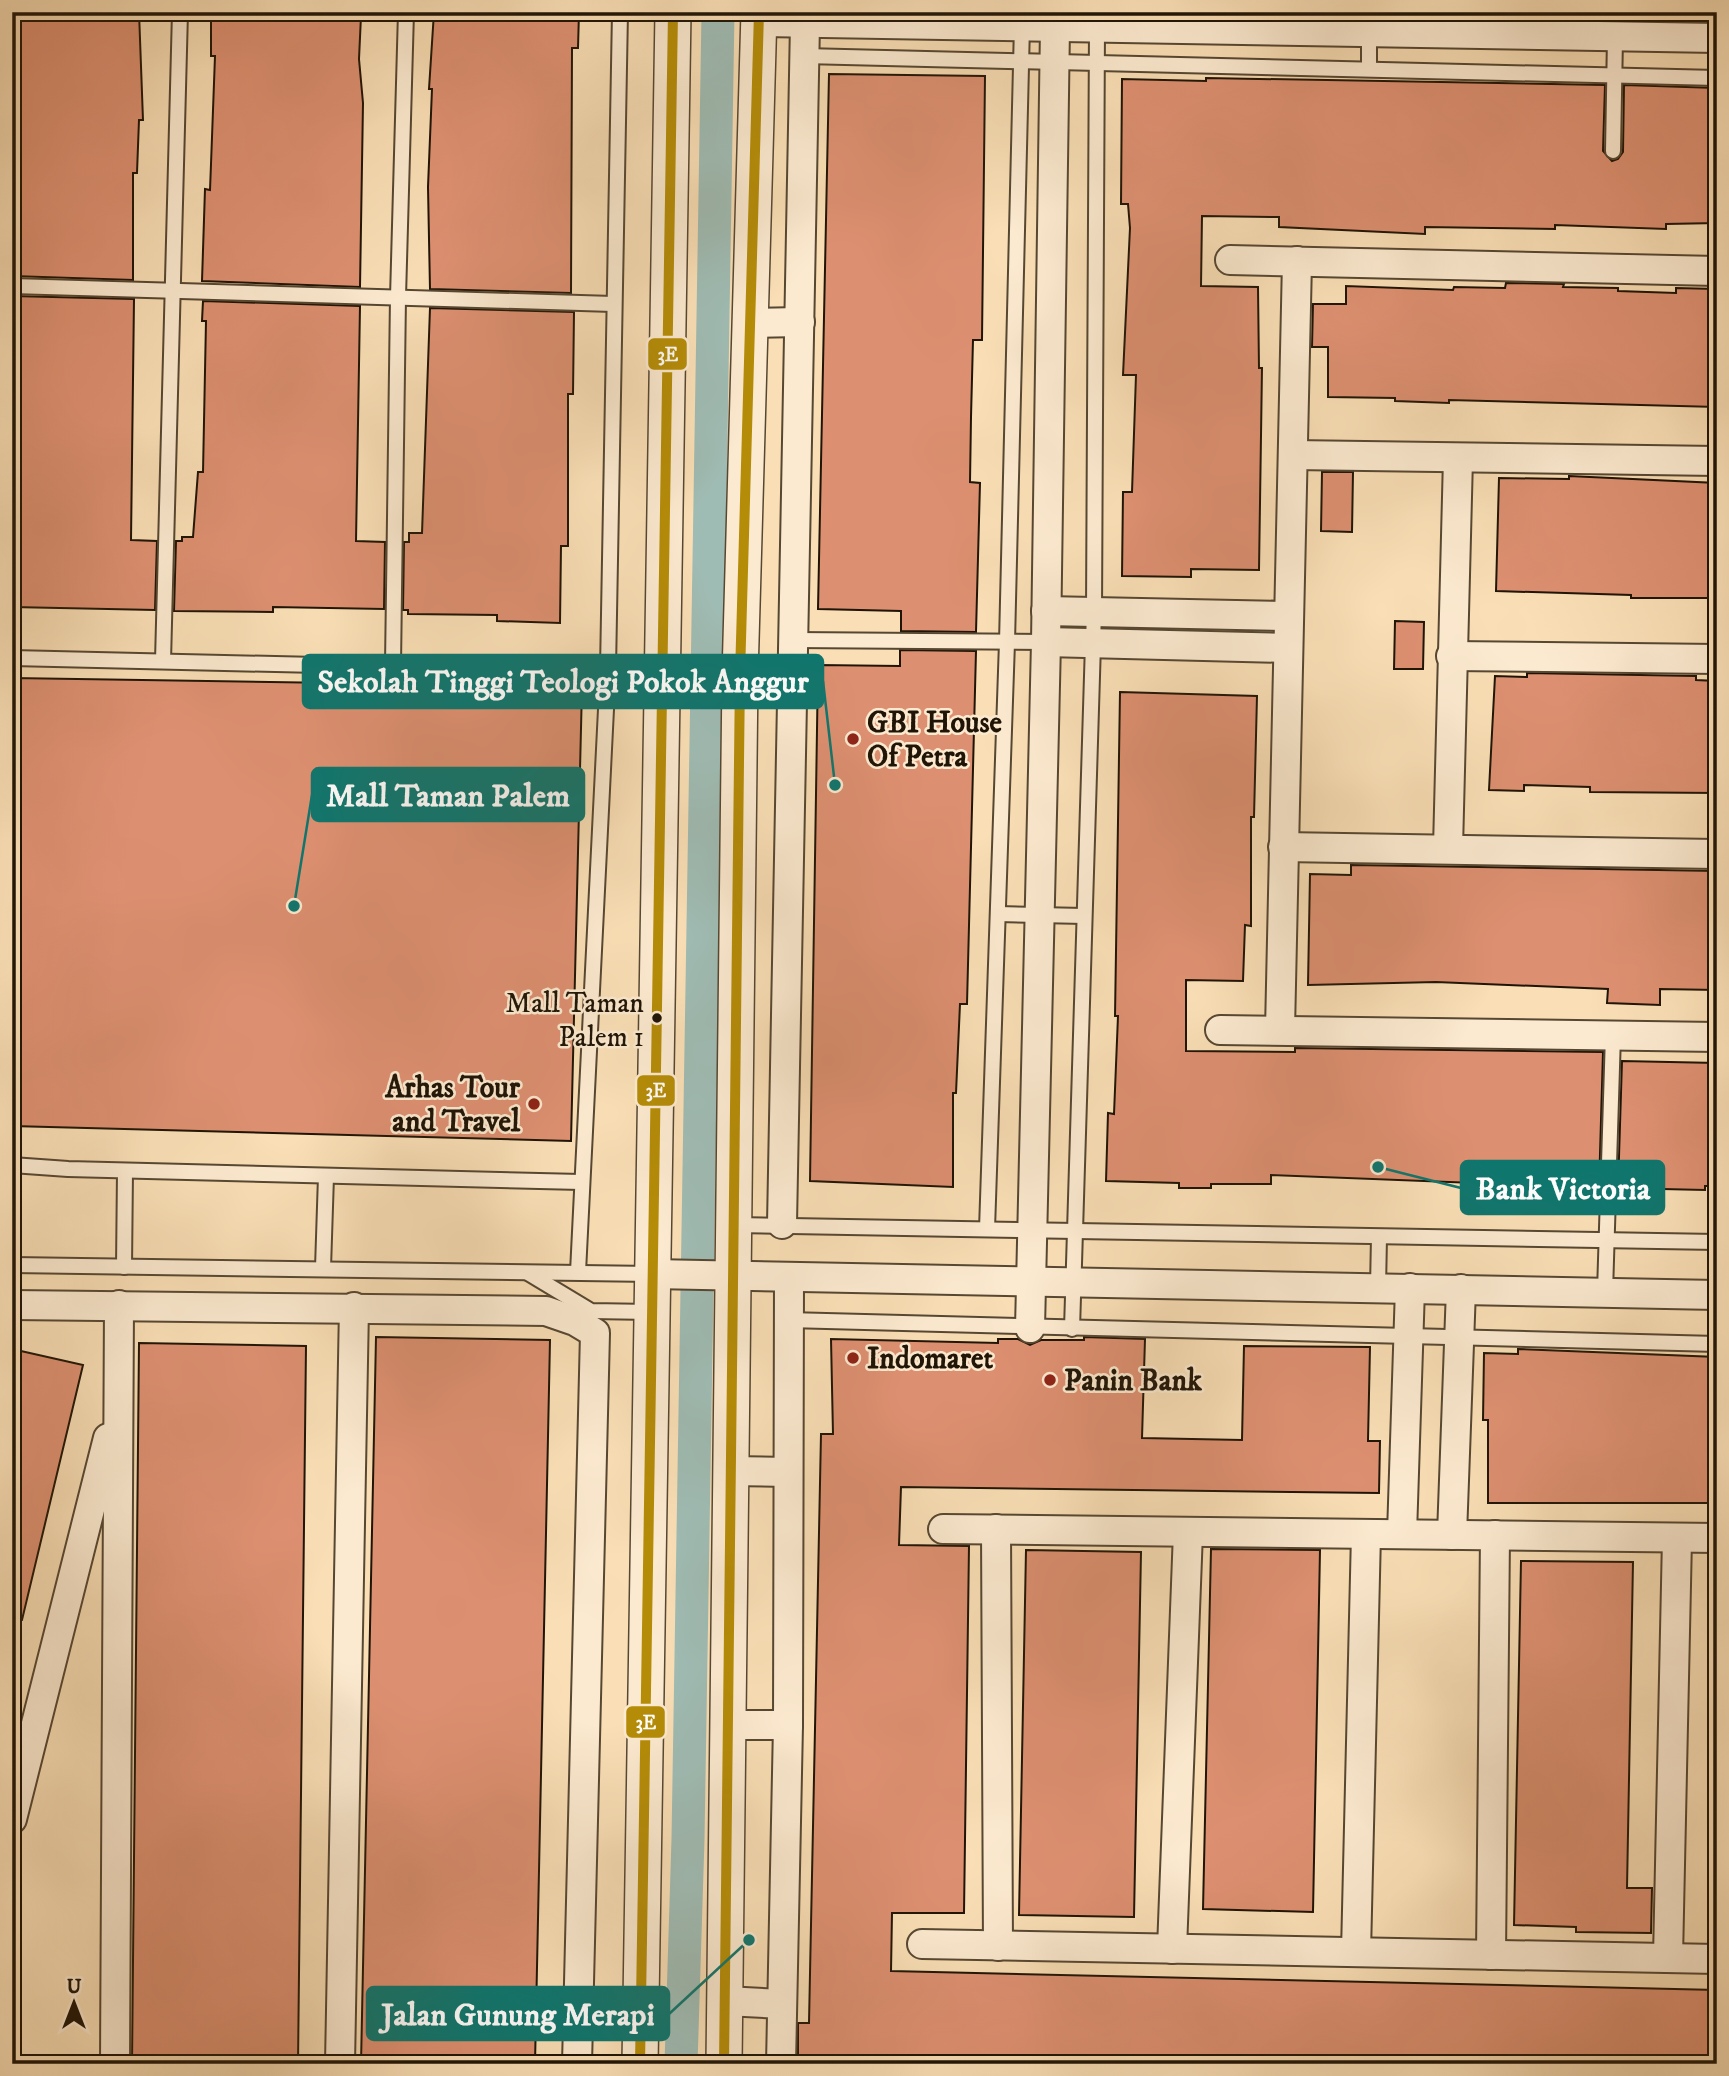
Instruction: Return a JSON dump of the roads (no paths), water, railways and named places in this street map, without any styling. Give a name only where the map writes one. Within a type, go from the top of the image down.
[{"type":"street","points":[[640,2064],[652,1312],[662,1274],[674,674],[673,12]]},
{"type":"street","points":[[724,2064],[730,1471],[724,1276],[732,1225],[732,675],[750,323],[758,17],[805,23],[1022,19],[1055,26],[1369,33],[1455,23],[1615,37],[1717,38]]},
{"type":"street","points":[[782,1224],[805,23]]},
{"type":"street","points":[[1030,1328],[1046,642],[1055,26]]},
{"type":"street","points":[[1230,260],[1717,271]]},
{"type":"street","points":[[1280,1030],[1297,261]]},
{"type":"street","points":[[750,323],[800,322]]},
{"type":"street","points":[[1293,455],[1717,461]]},
{"type":"street","points":[[1448,848],[1458,458]]},
{"type":"street","points":[[1046,611],[1288,616]]},
{"type":"street","points":[[1046,642],[1287,648]]},
{"type":"street","points":[[1451,656],[1717,659]]},
{"type":"street","points":[[674,674],[793,676]]},
{"type":"street","points":[[1283,847],[1717,854]]},
{"type":"street","points":[[1220,1030],[1717,1037]]},
{"type":"street","points":[[662,1274],[1031,1284],[1717,1295]]},
{"type":"street","points":[[780,2064],[788,1726],[789,1278]]},
{"type":"street","points":[[1402,1534],[1410,1288]]},
{"type":"street","points":[[1452,1535],[1461,1289]]},
{"type":"street","points":[[12,1305],[546,1311],[575,1321],[594,1334],[577,2064]]},
{"type":"street","points":[[115,2064],[120,1305]]},
{"type":"street","points":[[340,2064],[354,1307]]},
{"type":"street","points":[[12,1819],[118,1395]]},
{"type":"street","points":[[730,1471],[788,1472]]},
{"type":"street","points":[[943,1529],[1717,1538]]},
{"type":"street","points":[[996,1529],[998,1946]]},
{"type":"street","points":[[1172,1949],[1188,1532]]},
{"type":"street","points":[[1356,1952],[1366,1534]]},
{"type":"street","points":[[1492,1955],[1495,1535]]},
{"type":"street","points":[[1668,1958],[1677,1538]]},
{"type":"street","points":[[727,1725],[788,1726]]},
{"type":"street","points":[[922,1944],[1717,1959]]},
{"type":"street","points":[[725,2001],[782,2004]]},
{"type":"lane","points":[[163,661],[180,12]]},
{"type":"lane","points":[[393,665],[398,297],[406,12]]},
{"type":"lane","points":[[578,1272],[608,669],[620,12]]},
{"type":"lane","points":[[987,1229],[1007,642],[1022,19]]},
{"type":"lane","points":[[1072,1329],[1094,611],[1097,27]]},
{"type":"lane","points":[[1369,33],[1369,69]]},
{"type":"lane","points":[[1613,151],[1615,37]]},
{"type":"lane","points":[[804,56],[1717,78]]},
{"type":"lane","points":[[12,286],[614,304]]},
{"type":"lane","points":[[794,640],[1046,642]]},
{"type":"lane","points":[[12,658],[608,669],[674,674]]},
{"type":"lane","points":[[998,914],[1084,916]]},
{"type":"lane","points":[[1605,1292],[1613,1035]]},
{"type":"lane","points":[[12,1165],[125,1171],[581,1182]]},
{"type":"lane","points":[[124,1267],[125,1171]]},
{"type":"lane","points":[[323,1268],[326,1176]]},
{"type":"lane","points":[[732,1225],[1717,1242]]},
{"type":"lane","points":[[1378,1288],[1379,1237]]},
{"type":"lane","points":[[12,1265],[662,1274]]},
{"type":"lane","points":[[526,1272],[591,1311],[652,1312]]},
{"type":"lane","points":[[788,1320],[1717,1344]]},
{"type":"waterway","points":[[681,2064],[688,1839],[718,12]]},
{"type":"place","name":"GBI House Of Petra","points":[[853,739]]},
{"type":"place","name":"Sekolah Tinggi Teologi Pokok Anggur","points":[[835,785]]},
{"type":"place","name":"Mall Taman Palem","points":[[294,906]]},
{"type":"place","name":"Mall Taman Palem 1","points":[[657,1018]]},
{"type":"place","name":"Arhas Tour and Travel","points":[[534,1104]]},
{"type":"place","name":"Bank Victoria","points":[[1378,1167]]},
{"type":"place","name":"Indomaret","points":[[853,1358]]},
{"type":"place","name":"Panin Bank","points":[[1050,1380]]},
{"type":"place","name":"Jalan Gunung Merapi","points":[[749,1940]]}]
